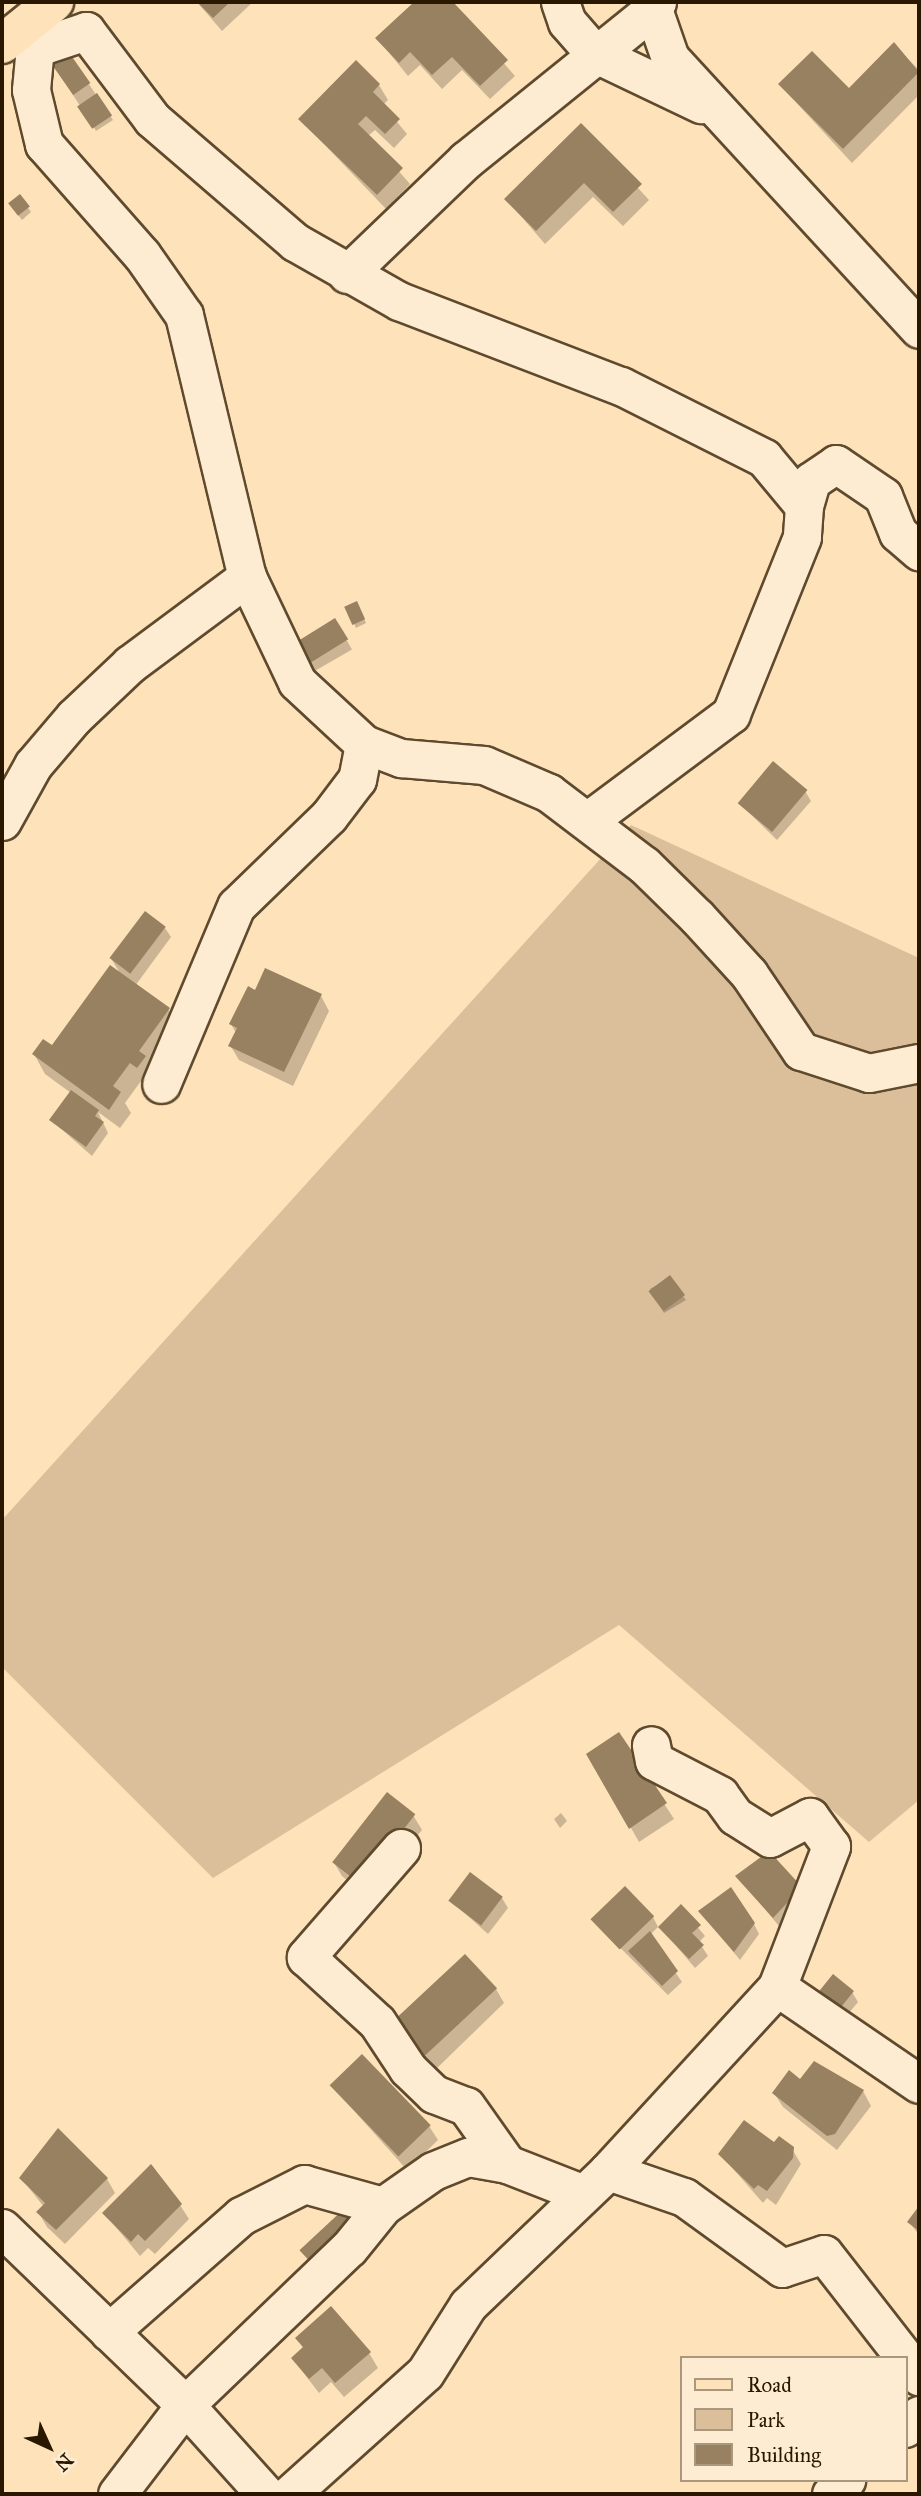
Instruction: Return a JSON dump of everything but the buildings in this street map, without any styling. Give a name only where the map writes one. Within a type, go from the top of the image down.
[{"type":"street","points":[[560,2],[568,22],[594,53],[712,110]]},
{"type":"street","points":[[347,274],[466,160],[655,6],[670,58],[712,110],[919,330]]},
{"type":"street","points":[[804,506],[764,458],[621,386],[498,344],[347,274],[295,242],[186,152],[152,119],[86,30],[31,28],[31,90],[44,144],[142,255],[184,314],[247,577],[297,682],[364,744],[412,760],[484,765],[549,793],[589,820],[644,865],[749,974],[801,1051],[869,1073],[919,1063]]},
{"type":"street","points":[[589,820],[731,714],[802,537],[804,506],[811,481],[836,464],[883,496],[898,533],[919,551]]},
{"type":"street","points":[[2,821],[33,765],[74,717],[140,657],[247,577]]},
{"type":"street","points":[[162,1084],[236,906],[329,816],[358,779],[364,744]]},
{"type":"street","points":[[290,2494],[425,2373],[468,2305],[594,2182],[777,1987],[831,1846],[810,1817],[770,1838],[735,1816],[720,1795],[684,1782],[654,1760],[651,1745]]},
{"type":"street","points":[[401,1848],[306,1957],[377,2022],[416,2077],[434,2094],[466,2106],[507,2164]]},
{"type":"street","points":[[777,1987],[919,2084]]},
{"type":"street","points":[[117,2494],[185,2405],[349,2248],[383,2206],[433,2171],[468,2157],[684,2197],[782,2268],[824,2254],[903,2356]]},
{"type":"street","points":[[109,2332],[241,2216],[304,2184],[383,2206]]},
{"type":"street","points":[[5,2240],[109,2332],[185,2405],[265,2494]]},
{"type":"street","points":[[907,2361],[919,2376]]},
{"type":"street","points":[[831,2494],[844,2482]]},
{"type":"green space","points":[[631,825],[919,958],[919,1800],[869,1842],[619,1625],[213,1878],[2,1667],[2,1520]]}]
